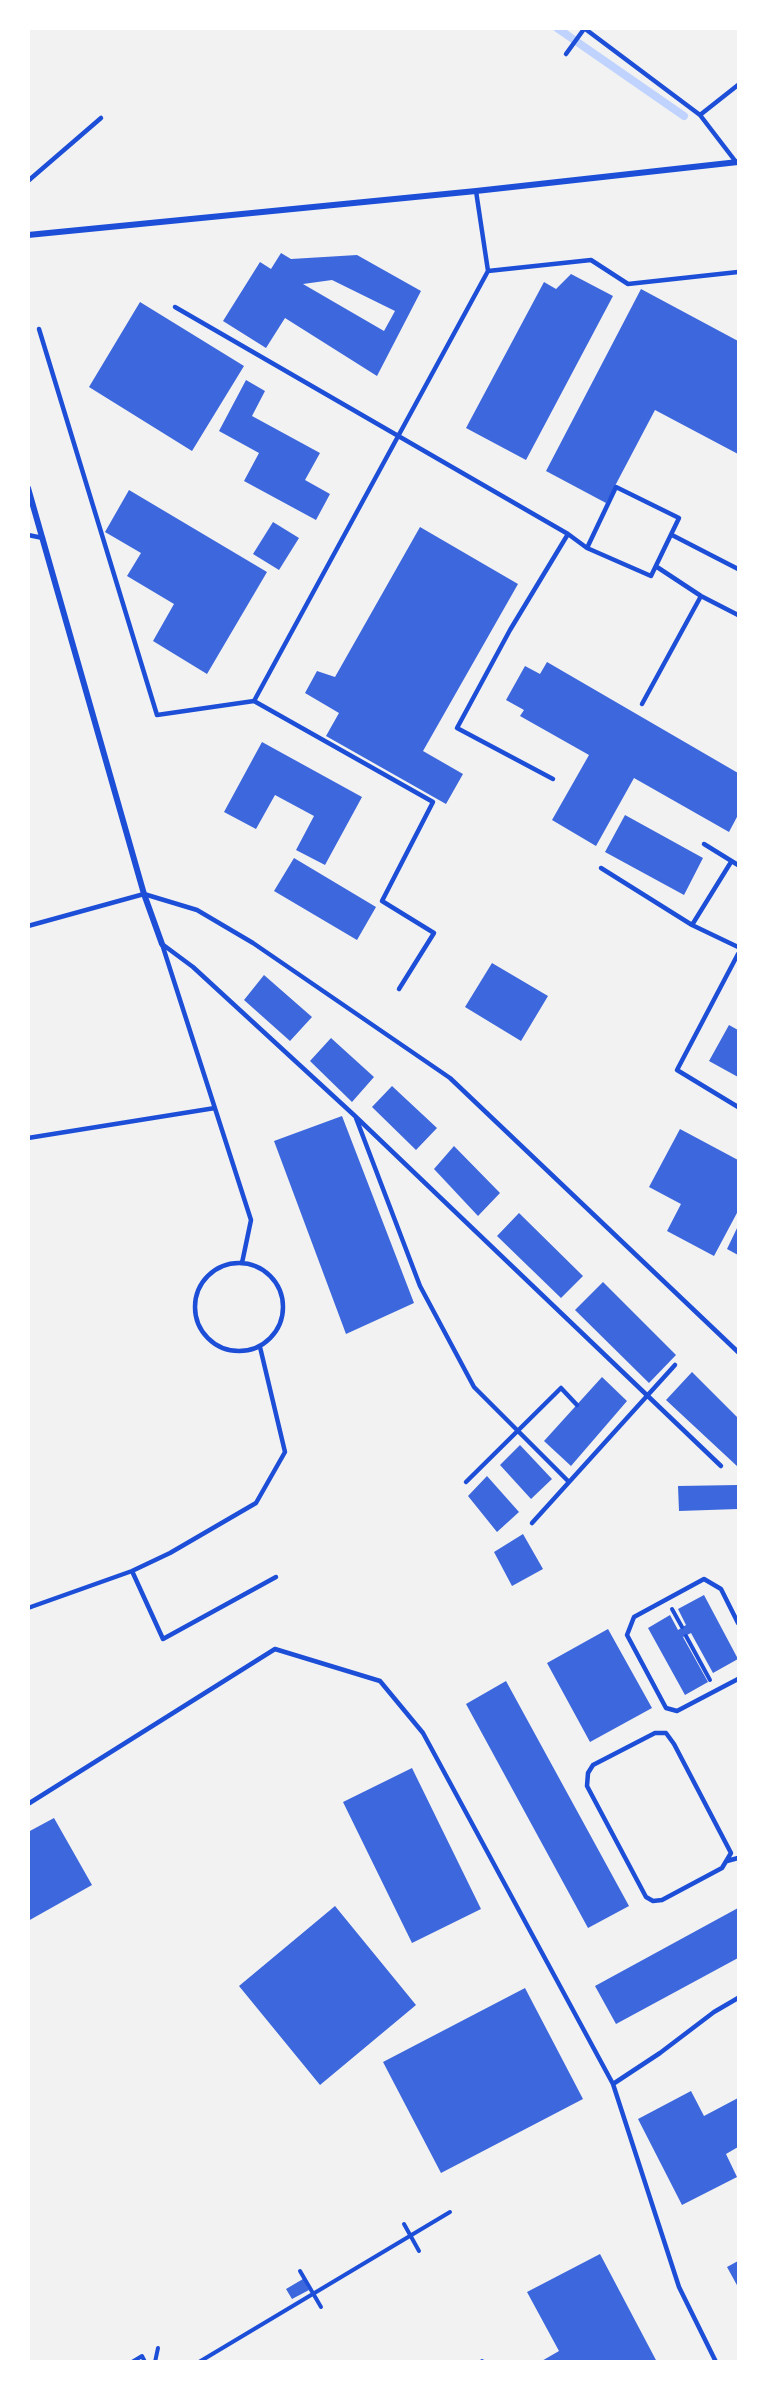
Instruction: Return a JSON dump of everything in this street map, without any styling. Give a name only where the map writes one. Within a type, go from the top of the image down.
[{"type":"street","points":[[28,235],[476,191],[737,162]]},
{"type":"street","points":[[28,489],[144,894],[162,944]]},
{"type":"lane","points":[[566,54],[584,29],[699,115],[737,162]]},
{"type":"lane","points":[[699,115],[738,85]]},
{"type":"lane","points":[[28,181],[101,118]]},
{"type":"lane","points":[[254,702],[488,271],[476,191]]},
{"type":"lane","points":[[488,271],[591,260],[628,284],[738,272]]},
{"type":"lane","points":[[175,307],[568,534],[587,548],[651,576],[679,518],[616,487],[587,548]]},
{"type":"lane","points":[[39,329],[157,715],[254,702],[433,802],[382,901],[434,933],[399,989]]},
{"type":"lane","points":[[553,779],[457,728],[510,630],[568,534]]},
{"type":"lane","points":[[28,535],[43,537]]},
{"type":"lane","points":[[672,535],[738,569]]},
{"type":"lane","points":[[657,567],[701,596],[738,615]]},
{"type":"lane","points":[[642,704],[701,596]]},
{"type":"lane","points":[[704,844],[738,865]]},
{"type":"lane","points":[[692,925],[731,862]]},
{"type":"lane","points":[[602,868],[692,925],[738,947]]},
{"type":"lane","points":[[28,926],[144,894],[197,910],[253,943],[450,1078],[738,1352]]},
{"type":"lane","points":[[162,944],[251,1220],[242,1263]]},
{"type":"lane","points":[[162,944],[193,967],[355,1116],[720,1466]]},
{"type":"lane","points":[[738,954],[677,1070],[738,1107]]},
{"type":"lane","points":[[28,1138],[215,1108]]},
{"type":"lane","points":[[355,1116],[420,1286],[474,1387],[569,1482]]},
{"type":"lane","points":[[242,1263],[256,1266],[268,1274],[277,1285],[282,1298],[283,1312],[279,1326],[271,1338],[260,1347],[246,1351],[232,1351],[217,1346],[206,1337],[198,1324],[194,1309],[196,1294],[202,1281],[213,1270],[227,1264],[242,1263]]},
{"type":"lane","points":[[28,1608],[132,1570],[170,1553],[256,1503],[285,1452],[260,1347]]},
{"type":"lane","points":[[532,1523],[675,1365]]},
{"type":"lane","points":[[466,1482],[561,1388],[577,1405]]},
{"type":"lane","points":[[132,1570],[163,1639],[276,1577]]},
{"type":"lane","points":[[738,1623],[721,1588],[704,1579],[634,1617],[627,1635],[666,1708],[677,1711],[738,1679]]},
{"type":"lane","points":[[28,1804],[275,1649],[380,1681],[423,1733],[613,2084],[679,2287],[716,2361]]},
{"type":"lane","points":[[727,1861],[731,1853],[666,1733],[655,1733],[593,1765],[588,1773],[587,1786],[646,1897],[653,1901],[662,1900],[722,1868],[727,1861],[738,1858]]},
{"type":"lane","points":[[613,2084],[660,2053],[714,2012],[738,1998]]},
{"type":"path","points":[[686,1636],[716,1691]]},
{"type":"path","points":[[199,2361],[450,2212]]},
{"type":"path","points":[[404,2224],[419,2251]]},
{"type":"path","points":[[300,2271],[321,2307]]},
{"type":"path","points":[[155,2361],[158,2348]]},
{"type":"path","points":[[132,2361],[142,2356],[145,2361]]},
{"type":"building","points":[[281,253],[291,259],[357,255],[421,291],[377,376],[285,318],[266,348],[223,321],[260,262],[271,269]],"holes":[[[332,280],[395,311],[384,331],[303,284]]]},
{"type":"building","points":[[571,274],[613,296],[526,460],[466,428],[544,282],[556,289]]},
{"type":"building","points":[[641,289],[738,341],[738,454],[655,410],[606,503],[546,471]]},
{"type":"building","points":[[140,302],[244,366],[192,451],[89,387]]},
{"type":"building","points":[[246,380],[265,391],[252,416],[320,453],[305,480],[330,494],[316,520],[244,481],[259,453],[219,431]]},
{"type":"building","points":[[129,490],[267,572],[207,674],[153,641],[174,604],[127,576],[141,553],[105,532]]},
{"type":"building","points":[[273,522],[299,538],[279,570],[253,554]]},
{"type":"building","points":[[420,527],[518,584],[423,751],[463,774],[446,804],[326,736],[339,713],[305,693],[317,671],[335,677]]},
{"type":"building","points":[[547,662],[738,773],[738,815],[729,832],[634,778],[596,846],[552,820],[589,755],[520,716],[524,710],[506,700],[525,666],[540,674]]},
{"type":"building","points":[[262,742],[362,797],[325,865],[296,850],[314,816],[275,795],[256,829],[224,812]]},
{"type":"building","points":[[625,815],[703,858],[684,895],[605,852]]},
{"type":"building","points":[[294,858],[376,907],[357,940],[274,891]]},
{"type":"building","points":[[492,963],[548,996],[521,1041],[465,1007]]},
{"type":"building","points":[[264,975],[312,1017],[290,1041],[244,1000]]},
{"type":"building","points":[[729,1025],[738,1030],[738,1077],[709,1061]]},
{"type":"building","points":[[331,1038],[374,1077],[352,1102],[310,1061]]},
{"type":"building","points":[[392,1086],[437,1128],[416,1150],[372,1107]]},
{"type":"building","points":[[342,1116],[414,1303],[346,1334],[274,1141]]},
{"type":"building","points":[[680,1129],[738,1160],[738,1211],[714,1256],[667,1231],[681,1204],[649,1187]]},
{"type":"building","points":[[454,1146],[500,1193],[478,1216],[434,1169]]},
{"type":"building","points":[[519,1213],[583,1276],[561,1298],[497,1236]]},
{"type":"building","points":[[738,1226],[738,1255],[727,1249]]},
{"type":"building","points":[[603,1282],[676,1355],[649,1383],[575,1310]]},
{"type":"building","points":[[692,1372],[738,1418],[738,1467],[666,1400]]},
{"type":"building","points":[[602,1377],[627,1401],[571,1466],[544,1441]]},
{"type":"building","points":[[520,1445],[552,1479],[531,1499],[500,1465]]},
{"type":"building","points":[[487,1476],[519,1512],[497,1532],[468,1496]]},
{"type":"building","points":[[738,1485],[738,1509],[679,1511],[678,1486]]},
{"type":"building","points":[[523,1534],[543,1569],[512,1586],[494,1552]]},
{"type":"building","points":[[704,1595],[738,1659],[713,1673],[691,1633],[683,1637],[708,1682],[685,1695],[648,1628],[670,1615],[678,1630],[686,1625],[678,1609]]},
{"type":"building","points":[[608,1629],[652,1708],[590,1742],[547,1663]]},
{"type":"building","points":[[506,1681],[629,1906],[588,1928],[466,1704]]},
{"type":"building","points":[[412,1768],[481,1909],[412,1943],[343,1802]]},
{"type":"building","points":[[54,1818],[92,1885],[28,1921],[28,1832]]},
{"type":"building","points":[[335,1906],[416,2005],[320,2085],[239,1986]]},
{"type":"building","points":[[738,1908],[738,1958],[616,2024],[595,1986]]},
{"type":"building","points":[[525,1988],[583,2099],[441,2173],[383,2062]]},
{"type":"building","points":[[691,2091],[704,2116],[738,2098],[738,2147],[726,2154],[737,2177],[682,2205],[638,2119]]},
{"type":"building","points":[[600,2254],[657,2362],[540,2362],[559,2351],[527,2292]]},
{"type":"building","points":[[738,2261],[738,2287],[727,2267]]},
{"type":"building","points":[[303,2279],[309,2290],[292,2299],[286,2289]]},
{"type":"waterway","points":[[557,28],[684,116]]}]
